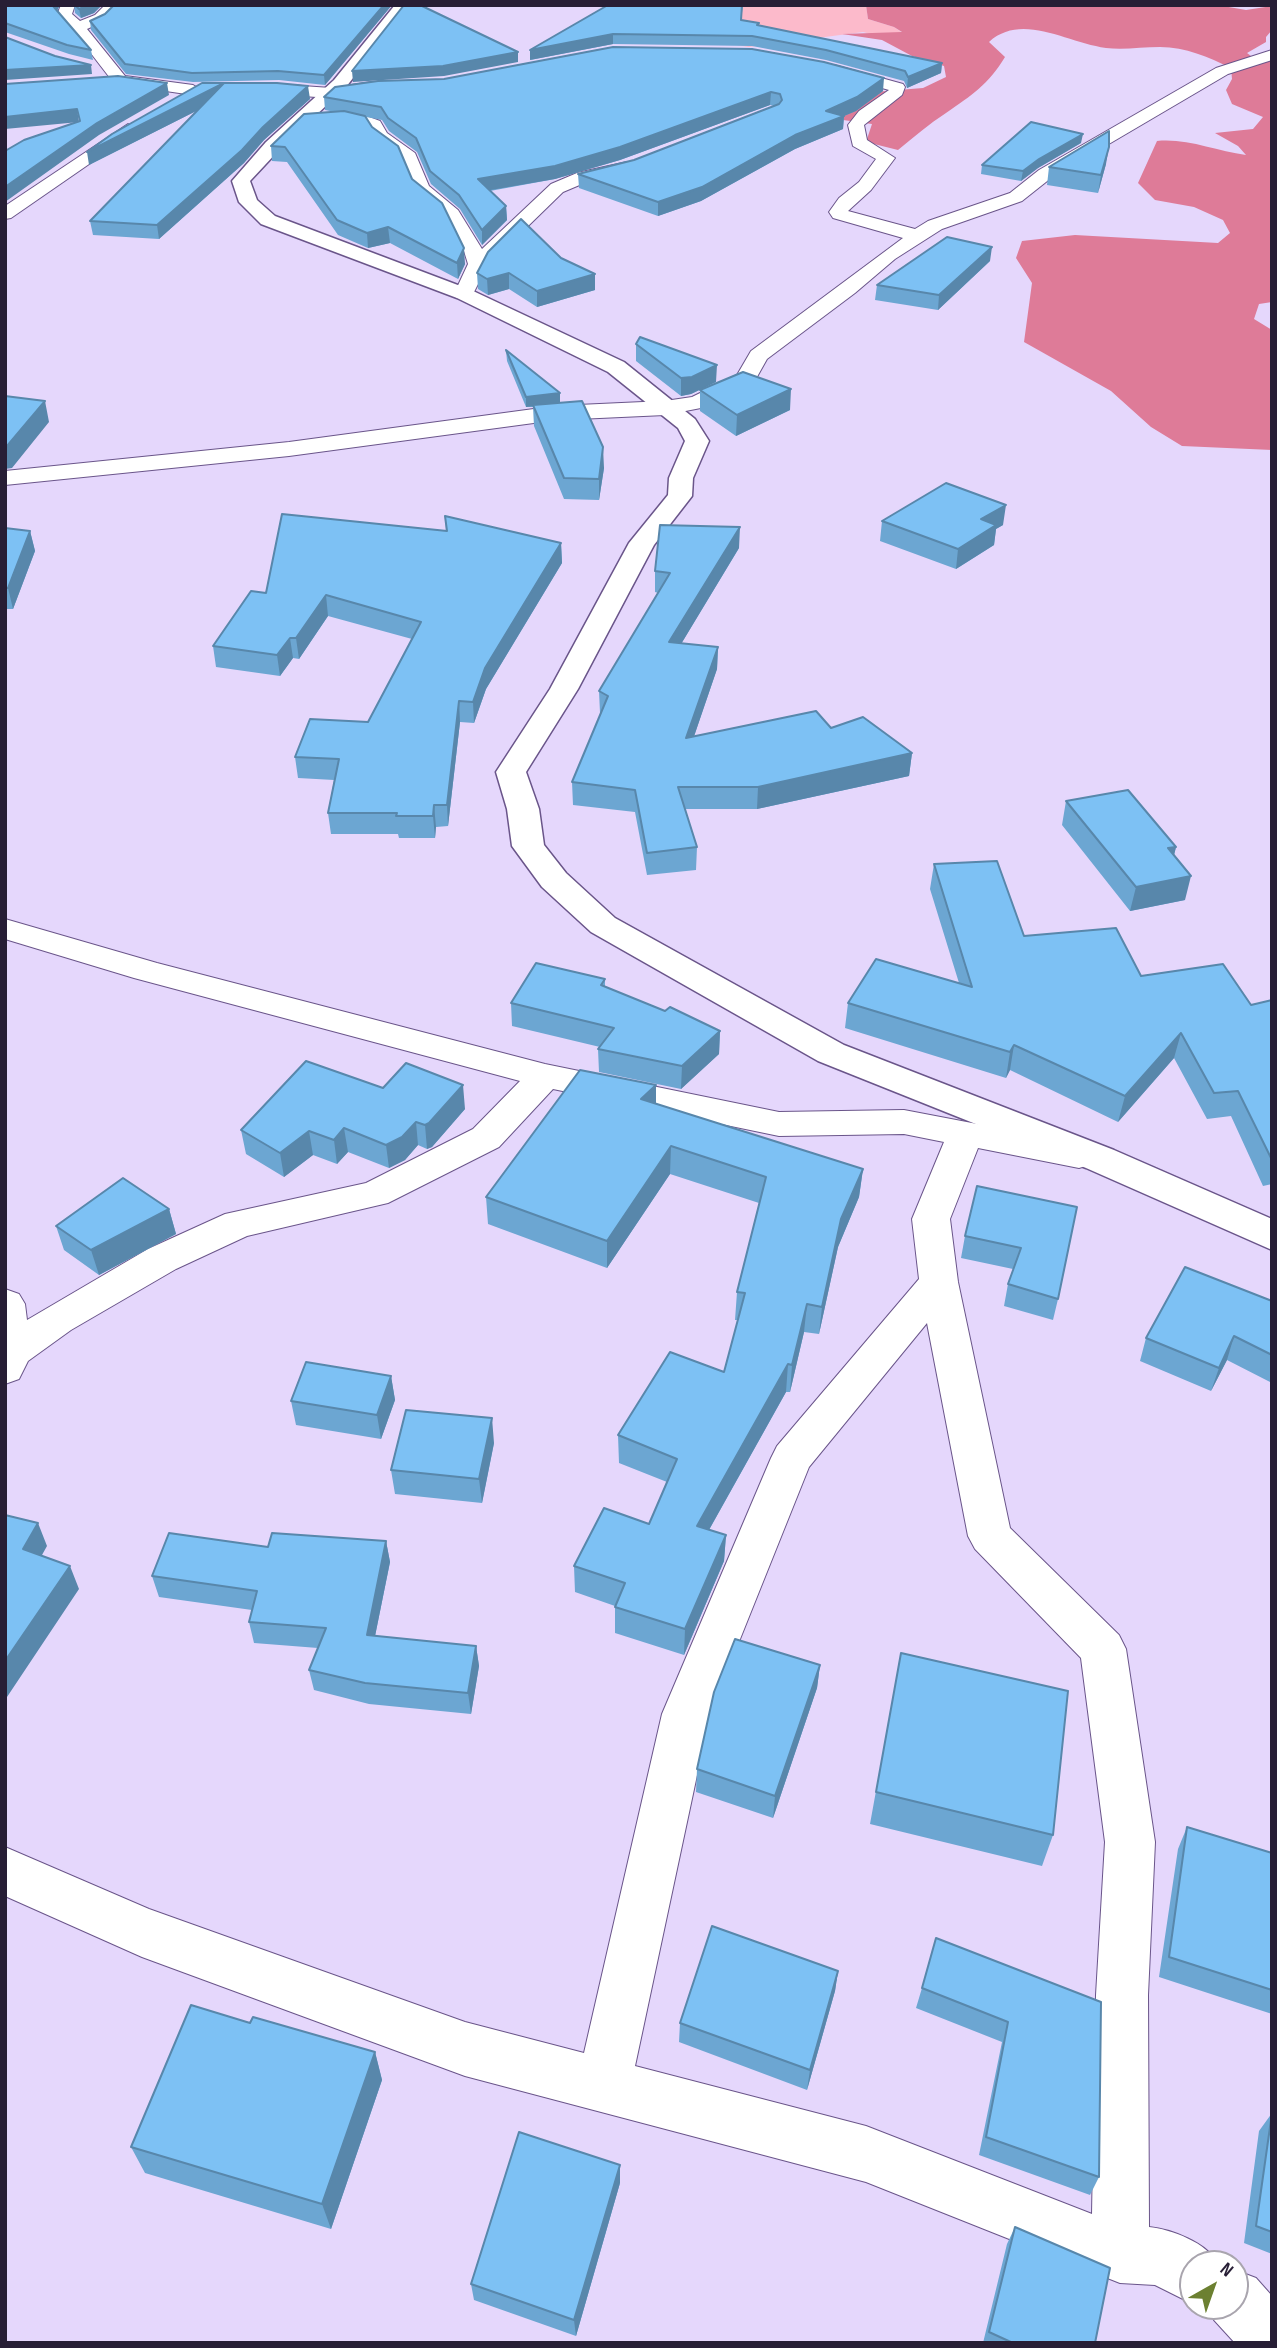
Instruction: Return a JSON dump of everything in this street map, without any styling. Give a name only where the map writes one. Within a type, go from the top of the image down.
[{"type":"main road","points":[[402,5],[366,56],[331,93],[257,158],[241,181],[248,202],[268,220],[464,294],[616,368],[687,424],[697,441],[681,478],[680,496],[642,543],[564,689],[511,772],[523,809],[528,846],[554,880],[603,925],[831,1053],[1100,1159],[1272,1236]]},
{"type":"street","points":[[68,5],[64,15],[78,27],[116,75]]},
{"type":"street","points":[[78,27],[100,18],[114,5]]},
{"type":"street","points":[[5,478],[289,449],[556,413],[665,408],[698,401],[745,379],[758,355],[848,289],[888,255],[935,225],[1016,197],[1045,174],[1222,71],[1272,55]]},
{"type":"street","points":[[813,65],[897,87],[896,92],[887,100],[864,113],[856,125],[859,142],[886,158],[865,186],[845,202],[838,212],[842,217],[918,236]]},
{"type":"street","points":[[91,74],[116,75],[193,90],[215,88]]},
{"type":"street","points":[[244,88],[331,93],[389,86]]},
{"type":"street","points":[[174,101],[193,90]]},
{"type":"street","points":[[299,121],[346,118],[374,125],[381,136],[409,156],[421,188],[452,214],[474,251],[478,264]]},
{"type":"street","points":[[5,214],[107,141],[141,121]]},
{"type":"street","points":[[464,294],[478,264],[557,188],[583,177],[639,163]]},
{"type":"street","points":[[5,929],[159,975],[545,1076],[779,1124],[904,1122],[1100,1159]]},
{"type":"street","points":[[8,1360],[57,1319],[162,1259],[238,1224],[376,1194],[486,1138],[545,1076]]},
{"type":"street","points":[[966,1133],[931,1219],[939,1282],[990,1536],[1104,1649],[1130,1842],[1122,1996],[1120,2254]]},
{"type":"street","points":[[604,2086],[686,1714],[766,1522],[793,1458],[939,1282]]},
{"type":"street","points":[[5,1304],[8,1360]]},
{"type":"street","points":[[5,1871],[142,1932],[439,2040],[866,2154],[1120,2254],[1161,2257],[1179,2267]]},
{"type":"street","points":[[1249,2315],[1272,2340]]},
{"type":"shaded area","points":[[699,5],[866,5],[868,19],[894,27],[903,33],[875,35],[863,32],[749,47],[681,36]]},
{"type":"shaded area","points":[[866,5],[1217,5],[1246,10],[1272,6],[1272,30],[1266,37],[1266,42],[1247,53],[1255,59],[1272,59],[1272,302],[1259,304],[1254,319],[1272,330],[1272,450],[1182,446],[1151,427],[1111,391],[1024,342],[1032,283],[1016,258],[1022,241],[1075,235],[1218,243],[1230,233],[1223,220],[1194,207],[1155,200],[1138,183],[1157,141],[1190,143],[1246,155],[1238,146],[1215,133],[1253,129],[1263,117],[1232,104],[1226,90],[1232,79],[1231,68],[1179,49],[1106,48],[1030,29],[1002,33],[989,42],[1005,57],[986,82],[898,150],[866,142],[872,124],[807,115],[825,96],[923,88],[946,77],[944,66],[912,56],[882,40],[842,34],[902,32],[868,19]]},
{"type":"building","points":[[5,5],[53,5],[91,50],[67,45],[5,23]]},
{"type":"building","points":[[114,5],[384,5],[324,75],[278,71],[192,73],[125,64],[90,21],[105,14]]},
{"type":"building","points":[[404,5],[420,5],[518,52],[443,66],[352,71]]},
{"type":"building","points":[[608,5],[742,5],[741,20],[759,23],[757,25],[942,63],[908,77],[905,71],[826,50],[752,36],[613,34],[530,50]]},
{"type":"building","points":[[5,37],[55,56],[91,65],[5,70]]},
{"type":"building","points":[[613,47],[752,49],[824,62],[884,78],[857,97],[826,111],[844,116],[795,135],[702,187],[658,202],[578,174],[634,160],[779,104],[782,100],[780,94],[771,92],[620,147],[555,166],[478,179],[506,206],[482,230],[459,195],[430,171],[416,138],[388,118],[381,107],[324,97],[335,87],[378,81],[444,79]]},
{"type":"building","points":[[118,76],[167,83],[97,123],[5,187],[5,151],[24,140],[80,121],[77,109],[5,117],[5,84]]},
{"type":"building","points":[[202,83],[224,83],[87,152],[112,134]]},
{"type":"building","points":[[224,83],[308,86],[242,150],[157,225],[90,221]]},
{"type":"building","points":[[344,111],[365,116],[372,127],[398,146],[412,179],[442,203],[464,248],[457,263],[388,227],[367,233],[337,220],[285,147],[271,146],[304,114]]},
{"type":"building","points":[[1031,122],[1083,134],[1023,171],[982,165]]},
{"type":"building","points":[[1109,131],[1109,147],[1101,175],[1049,167]]},
{"type":"building","points":[[521,219],[561,258],[595,274],[537,291],[509,273],[487,279],[477,273],[488,252]]},
{"type":"building","points":[[947,237],[992,247],[939,295],[877,285]]},
{"type":"building","points":[[640,337],[717,365],[692,377],[681,378],[636,344]]},
{"type":"building","points":[[506,350],[560,393],[526,397]]},
{"type":"building","points":[[743,372],[791,389],[737,415],[700,390]]},
{"type":"building","points":[[5,396],[45,401],[5,447]]},
{"type":"building","points":[[582,401],[603,447],[599,479],[564,478],[533,405]]},
{"type":"building","points":[[946,483],[1006,505],[981,519],[996,525],[958,549],[882,521]]},
{"type":"building","points":[[282,514],[447,531],[445,516],[561,543],[485,668],[473,702],[459,701],[447,805],[434,805],[433,816],[328,813],[339,759],[295,757],[310,719],[368,722],[421,622],[326,595],[296,638],[290,638],[277,655],[213,646],[251,591],[266,593]]},
{"type":"building","points":[[660,525],[740,527],[669,642],[718,647],[686,738],[816,711],[831,728],[863,717],[912,753],[758,787],[678,787],[697,847],[647,853],[635,790],[572,782],[608,696],[599,691],[670,573],[655,571]]},
{"type":"building","points":[[5,528],[30,531],[8,588],[5,588]]},
{"type":"building","points":[[1128,790],[1176,847],[1168,848],[1191,876],[1136,887],[1066,801]]},
{"type":"building","points":[[997,861],[1024,936],[1116,928],[1141,976],[1223,964],[1251,1005],[1272,1000],[1272,1160],[1238,1091],[1214,1093],[1181,1033],[1125,1096],[1014,1045],[1010,1052],[848,1003],[876,959],[972,987],[934,864]]},
{"type":"building","points":[[536,963],[605,979],[601,985],[665,1011],[670,1007],[720,1031],[682,1066],[598,1049],[614,1028],[511,1003]]},
{"type":"building","points":[[306,1061],[383,1088],[406,1063],[463,1085],[429,1123],[425,1125],[416,1122],[402,1137],[386,1145],[344,1128],[334,1140],[309,1131],[280,1153],[241,1130]]},
{"type":"building","points":[[580,1070],[656,1085],[641,1099],[863,1169],[841,1219],[822,1307],[807,1304],[792,1365],[788,1364],[697,1526],[726,1535],[685,1629],[615,1607],[625,1583],[574,1566],[604,1508],[649,1524],[677,1459],[618,1435],[670,1352],[724,1372],[745,1293],[737,1292],[766,1177],[671,1146],[607,1241],[486,1197]]},
{"type":"building","points":[[123,1178],[169,1209],[91,1250],[56,1226]]},
{"type":"building","points":[[977,1186],[1077,1207],[1058,1299],[1008,1284],[1021,1248],[965,1236]]},
{"type":"building","points":[[1185,1267],[1272,1301],[1272,1355],[1234,1336],[1219,1368],[1146,1338]]},
{"type":"building","points":[[306,1362],[391,1376],[377,1415],[291,1401]]},
{"type":"building","points":[[406,1410],[492,1418],[479,1479],[391,1470]]},
{"type":"building","points":[[5,1515],[38,1523],[23,1549],[70,1566],[5,1661]]},
{"type":"building","points":[[169,1533],[268,1547],[272,1533],[386,1541],[367,1635],[476,1646],[468,1693],[365,1683],[309,1670],[326,1628],[249,1622],[257,1591],[152,1576]]},
{"type":"building","points":[[735,1639],[820,1665],[775,1796],[697,1769],[714,1692]]},
{"type":"building","points":[[901,1653],[1068,1691],[1053,1835],[876,1792]]},
{"type":"building","points":[[1187,1827],[1272,1853],[1272,1990],[1169,1957]]},
{"type":"building","points":[[712,1926],[838,1971],[810,2070],[680,2023]]},
{"type":"building","points":[[936,1938],[1101,2002],[1099,2177],[986,2137],[1008,2022],[922,1988]]},
{"type":"building","points":[[191,2005],[250,2023],[253,2017],[375,2052],[322,2204],[131,2147]]},
{"type":"building","points":[[1272,2113],[1272,2232],[1256,2226]]},
{"type":"building","points":[[519,2132],[620,2165],[574,2320],[471,2284]]},
{"type":"building","points":[[1015,2227],[1110,2268],[1095,2343],[1013,2343],[989,2332]]}]
